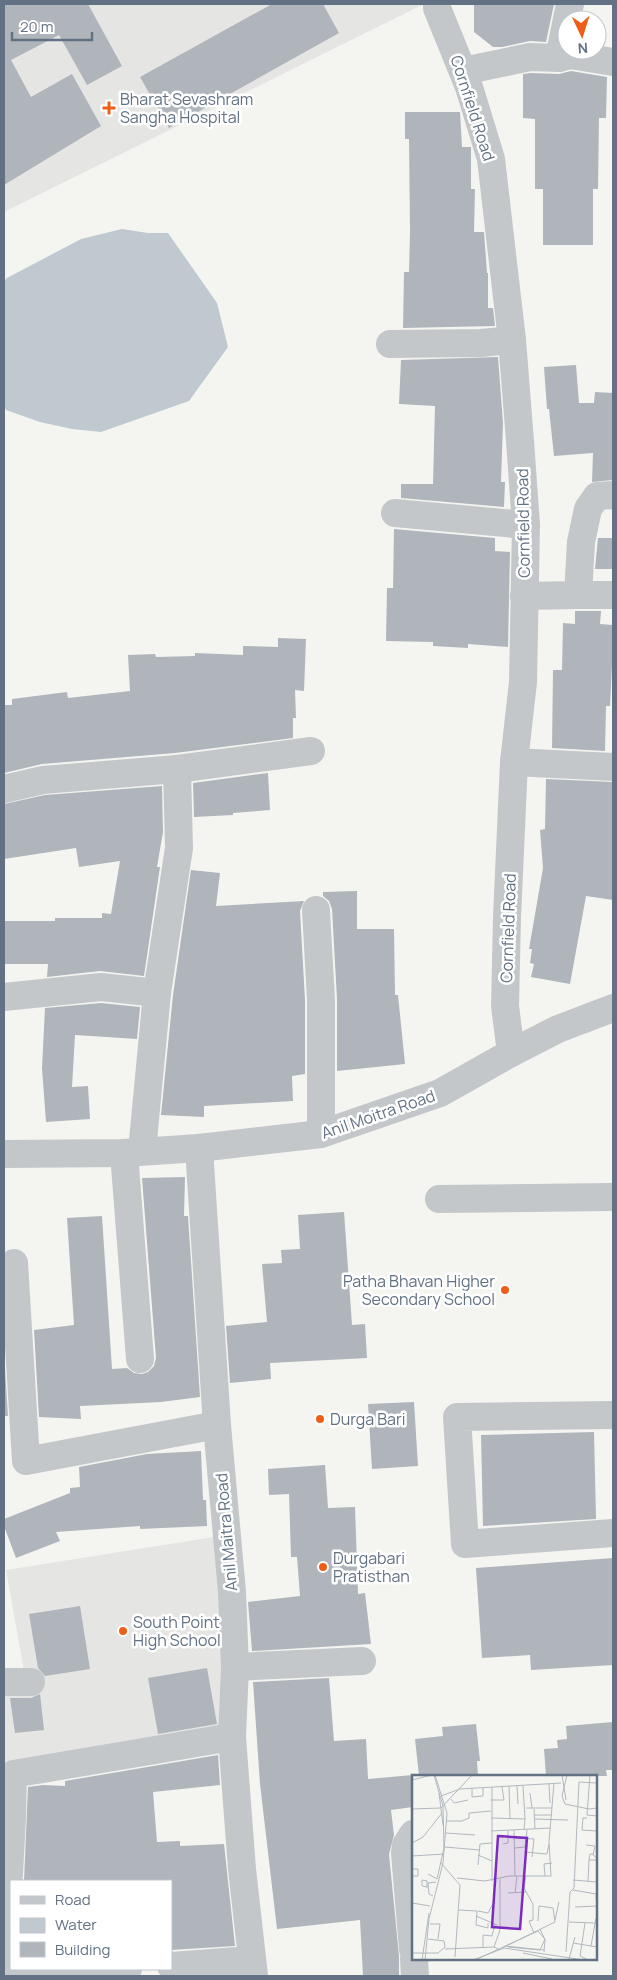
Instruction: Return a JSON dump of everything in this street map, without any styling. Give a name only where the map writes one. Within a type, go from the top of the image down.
[{"type":"street","name":"Cornfield Road","points":[[437,4],[463,71],[491,159],[512,340],[526,525],[523,682],[514,762],[505,1006],[511,1053]]},
{"type":"street","points":[[463,71],[530,57],[557,58]]},
{"type":"street","points":[[599,60],[613,62]]},
{"type":"street","points":[[390,344],[512,340]]},
{"type":"street","points":[[578,595],[580,542],[588,509],[597,496],[613,495]]},
{"type":"street","points":[[394,513],[526,525]]},
{"type":"street","points":[[524,596],[613,594]]},
{"type":"street","points":[[4,789],[43,780],[177,769],[311,751]]},
{"type":"street","points":[[514,762],[613,767]]},
{"type":"street","points":[[140,1359],[133,1152],[180,848],[177,769]]},
{"type":"street","points":[[316,910],[321,1000],[321,1134]]},
{"type":"street","points":[[4,996],[100,988],[157,993]]},
{"type":"street","name":"Anil Moitra Road","points":[[4,1154],[133,1152],[199,1148],[321,1134],[440,1093],[558,1029],[613,1008]]},
{"type":"street","name":"Anil Maitra Road","points":[[199,1148],[217,1425],[232,1592],[235,1667],[232,1736],[242,1869],[253,1968]]},
{"type":"street","points":[[439,1199],[613,1197]]},
{"type":"street","points":[[14,1263],[15,1462],[217,1425]]},
{"type":"street","points":[[613,1415],[457,1417],[465,1544],[613,1533]]},
{"type":"street","points":[[235,1667],[362,1661]]},
{"type":"street","points":[[4,1682],[31,1682]]},
{"type":"street","points":[[4,1966],[13,1774],[232,1736]]},
{"type":"street","points":[[412,1835],[406,1845],[412,1935]]},
{"type":"street","points":[[414,1960],[416,1976]]},
{"type":"street","points":[[172,1966],[253,1968]]},
{"type":"street","points":[[4,1974],[24,1976],[113,1970]]},
{"type":"shaded area","name":"Bharat Sevashram Sangha Hospital","points":[[4,4],[424,4],[4,212]]},
{"type":"shaded area","name":"South Point High School","points":[[226,1535],[231,1727],[5,1761],[4,1696],[28,1693],[6,1570]]},
{"type":"water","points":[[122,229],[148,233],[168,233],[217,303],[228,347],[189,401],[101,432],[72,429],[40,422],[6,410],[4,406],[4,281],[81,239]]},
{"type":"building","points":[[4,4],[88,4],[122,66],[87,85],[59,35],[11,60],[31,97],[72,74],[101,126],[4,185]]},
{"type":"building","points":[[272,4],[323,4],[339,33],[169,128],[140,77]]},
{"type":"building","points":[[474,4],[554,4],[546,42],[530,41],[493,47],[474,32]]},
{"type":"building","points":[[571,71],[607,77],[606,118],[599,118],[598,189],[593,189],[593,245],[543,245],[543,189],[535,189],[535,119],[523,118],[523,74],[559,74]]},
{"type":"building","points":[[405,112],[460,112],[462,147],[471,147],[471,189],[475,189],[474,232],[484,232],[488,273],[488,308],[493,308],[495,326],[403,328],[404,272],[409,272],[410,232],[409,139],[405,139]]},
{"type":"building","points":[[498,357],[503,423],[501,482],[505,482],[504,507],[401,498],[401,484],[433,484],[435,406],[399,404],[401,360]]},
{"type":"building","points":[[576,365],[579,403],[594,403],[595,392],[613,393],[613,480],[592,482],[593,453],[554,456],[549,409],[547,409],[544,367]]},
{"type":"building","points":[[394,529],[495,538],[495,551],[510,552],[508,647],[468,644],[468,648],[433,646],[433,642],[386,641],[387,588],[393,588]]},
{"type":"building","points":[[598,538],[613,538],[613,569],[595,569]]},
{"type":"building","points":[[575,611],[601,611],[600,624],[613,625],[613,664],[610,706],[606,706],[605,751],[552,748],[553,670],[562,670],[563,623],[575,624]]},
{"type":"building","points":[[278,638],[306,639],[304,691],[295,690],[296,718],[293,718],[293,738],[175,753],[42,764],[4,773],[4,705],[12,705],[12,699],[67,692],[68,698],[130,691],[128,655],[155,654],[156,657],[195,656],[195,653],[243,655],[243,646],[278,647]]},
{"type":"building","points":[[268,773],[270,810],[233,813],[233,815],[194,817],[193,783]]},
{"type":"building","points":[[546,779],[613,782],[613,900],[586,896],[570,984],[531,977],[534,964],[530,963],[532,949],[529,949],[543,868],[540,830],[545,829]]},
{"type":"building","points":[[162,786],[163,832],[157,867],[160,867],[144,976],[100,971],[47,977],[48,964],[4,964],[4,921],[55,921],[55,918],[102,918],[102,913],[111,914],[120,861],[79,867],[76,848],[4,859],[4,804],[45,795]]},
{"type":"building","points":[[191,870],[220,873],[216,906],[304,901],[300,911],[305,1000],[305,1074],[292,1076],[293,1101],[204,1106],[204,1117],[161,1115],[173,995]]},
{"type":"building","points":[[357,891],[357,929],[394,929],[395,995],[398,995],[405,1064],[337,1071],[337,999],[332,909],[329,901],[323,896],[323,892]]},
{"type":"building","points":[[101,1003],[140,1007],[137,1039],[75,1035],[72,1087],[88,1086],[90,1119],[46,1122],[42,1068],[45,1008]]},
{"type":"building","points":[[185,1177],[184,1216],[188,1216],[200,1397],[161,1402],[80,1406],[81,1419],[39,1417],[34,1330],[74,1325],[67,1218],[102,1216],[112,1369],[127,1368],[134,1373],[142,1374],[148,1372],[154,1366],[156,1358],[142,1178]]},
{"type":"building","points":[[344,1212],[352,1325],[365,1324],[367,1358],[270,1363],[271,1379],[230,1383],[226,1326],[267,1322],[262,1264],[282,1263],[281,1250],[300,1249],[298,1215]]},
{"type":"building","points":[[4,1352],[8,1416],[4,1416]]},
{"type":"building","points":[[414,1402],[418,1466],[372,1469],[368,1404]]},
{"type":"building","points":[[594,1432],[596,1519],[483,1526],[481,1435]]},
{"type":"building","points":[[201,1451],[203,1500],[206,1500],[207,1526],[140,1529],[140,1526],[56,1532],[60,1541],[16,1558],[4,1526],[4,1519],[70,1493],[70,1488],[80,1487],[79,1467],[147,1454]]},
{"type":"building","points":[[325,1465],[328,1508],[355,1507],[358,1594],[365,1593],[371,1644],[252,1651],[248,1602],[300,1596],[297,1557],[291,1557],[289,1494],[269,1495],[268,1469]]},
{"type":"building","points":[[613,1558],[613,1665],[531,1670],[530,1655],[482,1658],[476,1568]]},
{"type":"building","points":[[80,1606],[90,1669],[45,1676],[38,1668],[29,1614]]},
{"type":"building","points":[[207,1668],[217,1724],[158,1734],[148,1678]]},
{"type":"building","points":[[329,1678],[334,1741],[366,1739],[368,1779],[412,1775],[412,1807],[391,1810],[394,1835],[389,1854],[399,1956],[399,1976],[363,1976],[360,1920],[277,1929],[260,1784],[253,1682]]},
{"type":"building","points":[[40,1694],[44,1730],[15,1733],[10,1698],[31,1698]]},
{"type":"building","points":[[613,1722],[613,1770],[606,1770],[607,1776],[546,1775],[544,1749],[558,1748],[557,1740],[567,1739],[566,1726]]},
{"type":"building","points":[[476,1724],[480,1761],[477,1761],[478,1775],[419,1775],[415,1739],[443,1736],[442,1727]]},
{"type":"building","points":[[218,1755],[220,1785],[153,1792],[157,1842],[180,1841],[180,1846],[224,1844],[235,1946],[172,1950],[172,1880],[24,1880],[28,1787],[43,1785],[65,1786],[65,1781]]},
{"type":"place","name":"Bharat Sevashram Sangha Hospital","points":[[109,108]]},
{"type":"place","name":"Patha Bhavan Higher Secondary School","points":[[505,1290]]},
{"type":"place","name":"Durga Bari","points":[[320,1419]]},
{"type":"place","name":"Durgabari Pratisthan","points":[[323,1567]]},
{"type":"place","name":"South Point High School","points":[[123,1631]]}]
